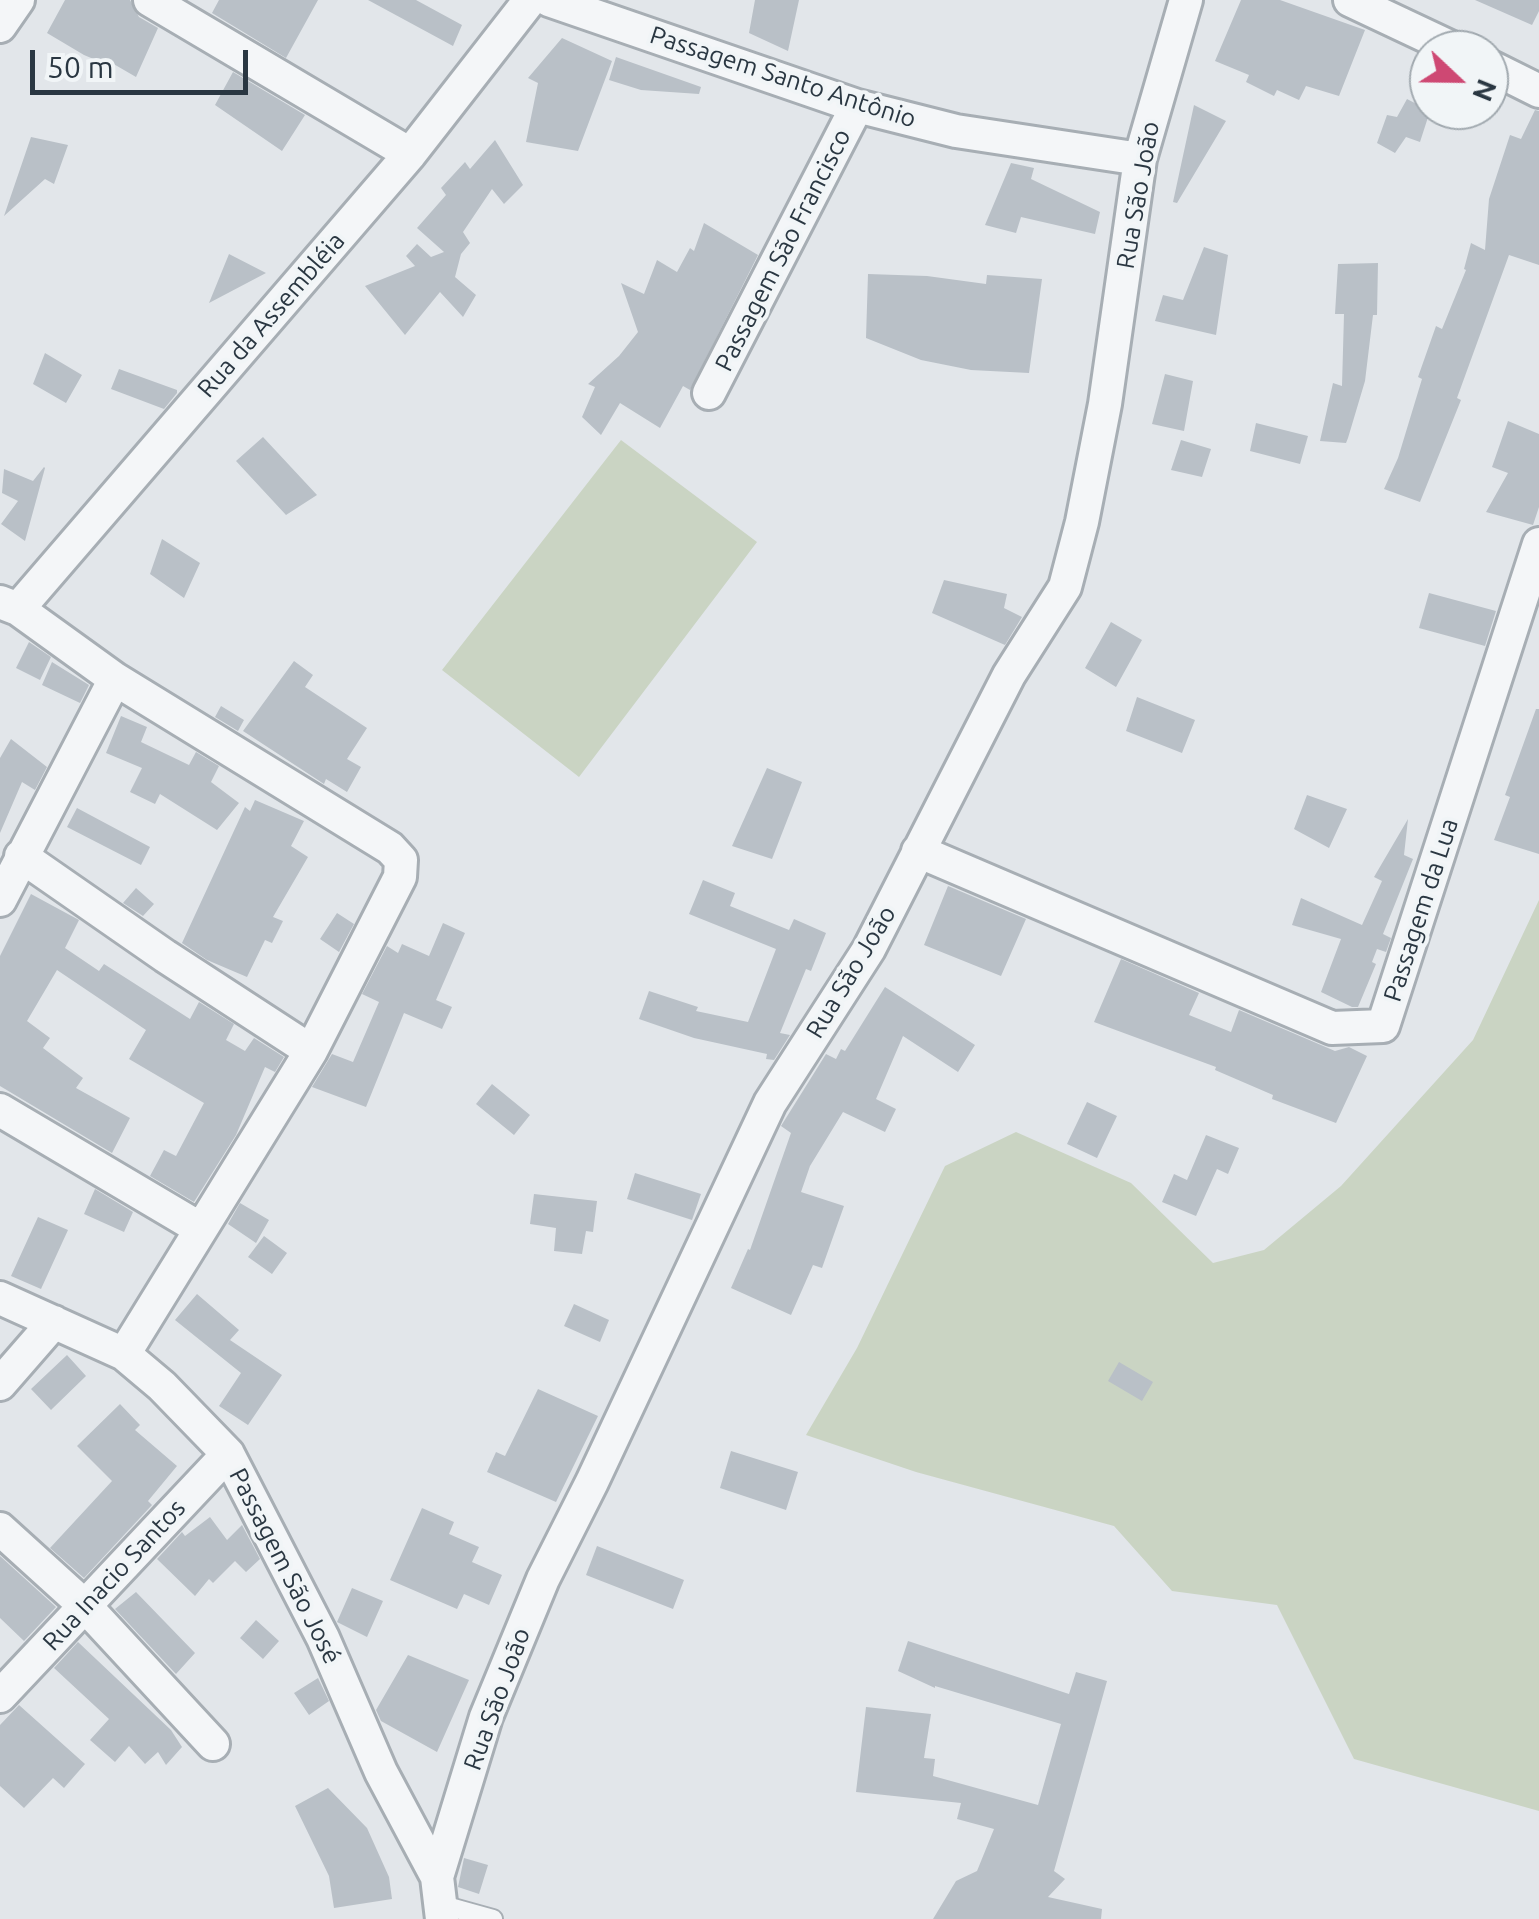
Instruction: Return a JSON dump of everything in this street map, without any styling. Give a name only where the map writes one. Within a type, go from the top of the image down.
[{"type":"street","points":[[0,26],[18,0]]},
{"type":"street","points":[[150,0],[410,154]]},
{"type":"street","name":"Rua da Assembléia","points":[[9,606],[410,154],[530,0]]},
{"type":"street","name":"Passagem Santo Antônio","points":[[549,0],[858,106],[956,131],[1140,159]]},
{"type":"street","name":"Rua São João","points":[[439,1900],[486,1717],[543,1579],[770,1103],[869,949],[1009,676],[1065,587],[1105,404],[1140,159],[1186,0]]},
{"type":"street","points":[[1350,0],[1414,30]]},
{"type":"street","points":[[1509,76],[1539,90]]},
{"type":"street","name":"Passagem São Francisco","points":[[710,393],[858,106]]},
{"type":"street","name":"Passagem da Lua","points":[[918,851],[1332,1028],[1357,1024],[1383,1026],[1539,544]]},
{"type":"street","points":[[9,606],[115,679],[390,848],[401,860],[400,877],[310,1051],[124,1354]]},
{"type":"street","points":[[0,900],[115,679]]},
{"type":"street","points":[[22,856],[310,1051]]},
{"type":"street","points":[[0,1110],[201,1229]]},
{"type":"street","name":"Passagem São José","points":[[0,1298],[124,1354],[162,1386],[228,1454],[323,1638],[439,1900]]},
{"type":"street","points":[[0,1384],[54,1322]]},
{"type":"street","name":"Rua Inacio Santos","points":[[0,1696],[228,1454]]},
{"type":"street","points":[[0,1529],[86,1608],[213,1744]]},
{"type":"lane","points":[[439,1900],[493,1919]]},
{"type":"green space","points":[[621,440],[757,542],[579,777],[442,670]]},
{"type":"green space","points":[[1539,900],[1539,1811],[1354,1759],[1277,1605],[1172,1591],[1114,1526],[916,1472],[806,1435],[857,1348],[945,1166],[1016,1132],[1131,1183],[1213,1263],[1264,1250],[1341,1186],[1473,1040]]},
{"type":"building","points":[[65,0],[130,0],[139,17],[158,28],[136,77],[105,59],[103,63],[84,55],[47,33]]},
{"type":"building","points":[[219,0],[318,0],[286,58],[212,13]]},
{"type":"building","points":[[368,0],[416,0],[462,25],[453,46]]},
{"type":"building","points":[[755,0],[799,0],[788,51],[749,33]]},
{"type":"building","points":[[1241,0],[1280,0],[1365,30],[1339,96],[1306,86],[1299,100],[1277,90],[1274,96],[1246,82],[1249,75],[1215,61]]},
{"type":"building","points":[[1475,0],[1539,0],[1539,11],[1532,25]]},
{"type":"building","points":[[562,38],[612,61],[578,151],[526,142],[538,83],[528,78]]},
{"type":"building","points":[[616,57],[701,87],[699,94],[641,90],[609,80]]},
{"type":"building","points":[[233,72],[305,115],[282,151],[215,105]]},
{"type":"building","points":[[1407,99],[1409,130],[1424,130],[1420,142],[1406,137],[1395,153],[1377,143],[1387,115],[1397,117]]},
{"type":"building","points":[[1194,105],[1226,121],[1177,203],[1173,202]]},
{"type":"building","points":[[1535,110],[1539,111],[1539,265],[1509,255],[1457,398],[1461,400],[1420,502],[1384,489],[1398,458],[1422,379],[1418,377],[1436,326],[1442,329],[1466,270],[1471,243],[1485,250],[1489,199],[1510,135],[1521,139]]},
{"type":"building","points":[[31,137],[68,145],[54,184],[45,179],[4,216]]},
{"type":"building","points":[[495,140],[523,185],[504,204],[492,189],[463,232],[470,243],[461,254],[455,277],[476,295],[463,317],[440,292],[405,335],[365,286],[415,266],[406,256],[417,244],[431,257],[444,252],[417,228],[446,195],[441,188],[465,162],[470,169]]},
{"type":"building","points":[[1011,163],[1034,168],[1031,179],[1100,212],[1095,234],[1021,217],[1016,233],[985,225]]},
{"type":"building","points":[[704,223],[758,255],[690,390],[683,386],[660,428],[620,403],[601,435],[582,417],[595,387],[588,384],[638,332],[621,283],[644,294],[657,260],[677,272],[690,248],[694,251]]},
{"type":"building","points":[[1204,247],[1228,255],[1216,335],[1155,321],[1163,295],[1183,300]]},
{"type":"building","points":[[229,254],[266,273],[209,303]]},
{"type":"building","points":[[1378,263],[1377,315],[1373,315],[1365,381],[1348,438],[1346,443],[1320,441],[1333,383],[1342,386],[1344,314],[1335,314],[1338,264]]},
{"type":"building","points":[[868,274],[986,284],[987,275],[1042,279],[1029,373],[971,370],[921,360],[866,338]]},
{"type":"building","points":[[45,353],[82,375],[66,403],[33,384]]},
{"type":"building","points":[[119,369],[177,393],[164,409],[111,389]]},
{"type":"building","points":[[1165,374],[1193,381],[1184,431],[1152,424]]},
{"type":"building","points":[[1508,421],[1539,434],[1539,507],[1533,525],[1486,512],[1508,473],[1492,467]]},
{"type":"building","points":[[1256,423],[1308,436],[1300,464],[1250,451]]},
{"type":"building","points":[[263,437],[317,495],[286,515],[236,461]]},
{"type":"building","points":[[1181,440],[1211,449],[1202,477],[1171,470]]},
{"type":"building","points":[[44,467],[25,541],[1,524],[18,501],[2,493],[4,469],[33,481]]},
{"type":"building","points":[[162,539],[200,563],[184,598],[150,574]]},
{"type":"building","points":[[944,580],[1007,594],[1004,608],[1022,617],[1005,645],[932,613]]},
{"type":"building","points":[[1429,593],[1496,611],[1485,646],[1419,628]]},
{"type":"building","points":[[1111,622],[1142,640],[1116,687],[1085,668]]},
{"type":"building","points":[[29,642],[51,657],[40,680],[16,668]]},
{"type":"building","points":[[294,661],[313,675],[305,687],[367,728],[347,759],[361,767],[347,792],[326,779],[324,784],[243,731]]},
{"type":"building","points":[[52,662],[89,685],[80,703],[42,685]]},
{"type":"building","points":[[1137,697],[1195,720],[1182,753],[1126,731]]},
{"type":"building","points":[[221,706],[244,720],[238,731],[215,717]]},
{"type":"building","points":[[1536,709],[1539,854],[1494,840],[1510,797],[1505,795]]},
{"type":"building","points":[[121,716],[147,727],[141,742],[189,765],[196,752],[219,766],[211,782],[239,803],[217,830],[160,794],[155,804],[130,792],[142,768],[106,753]]},
{"type":"building","points":[[11,739],[47,767],[35,790],[22,782],[0,833],[0,758]]},
{"type":"building","points":[[767,768],[802,782],[772,859],[732,846]]},
{"type":"building","points":[[1307,795],[1347,809],[1329,848],[1294,829]]},
{"type":"building","points":[[255,800],[304,821],[291,846],[308,857],[273,917],[283,921],[272,943],[265,940],[247,977],[207,960],[182,943],[245,807],[250,811]]},
{"type":"building","points":[[77,808],[150,847],[141,865],[67,827]]},
{"type":"building","points":[[1408,819],[1404,855],[1413,859],[1383,934],[1391,938],[1386,952],[1377,949],[1372,962],[1376,964],[1358,1007],[1352,1007],[1321,992],[1341,939],[1292,925],[1301,898],[1362,925],[1382,881],[1374,877]]},
{"type":"building","points":[[703,880],[735,893],[730,906],[789,930],[794,919],[826,933],[811,971],[806,969],[780,1033],[790,1035],[774,1060],[766,1059],[767,1054],[694,1038],[639,1019],[649,991],[698,1007],[696,1011],[748,1022],[776,949],[689,914]]},
{"type":"building","points":[[948,886],[1026,919],[1001,976],[924,945]]},
{"type":"building","points":[[136,888],[154,904],[143,916],[123,903]]},
{"type":"building","points":[[31,894],[79,920],[65,948],[99,971],[104,964],[190,1019],[199,1002],[234,1024],[226,1040],[245,1051],[254,1038],[284,1057],[275,1072],[265,1067],[236,1135],[194,1202],[150,1176],[164,1150],[176,1156],[204,1103],[129,1059],[146,1030],[57,970],[27,1021],[50,1038],[43,1048],[83,1078],[76,1088],[130,1118],[112,1153],[0,1086],[0,956]]},
{"type":"building","points":[[337,913],[354,924],[339,952],[320,939]]},
{"type":"building","points":[[443,923],[465,933],[436,1000],[452,1007],[442,1029],[404,1013],[366,1107],[312,1087],[332,1054],[353,1062],[379,1002],[362,994],[387,946],[398,953],[402,944],[429,956]]},
{"type":"building","points":[[1121,959],[1199,993],[1189,1015],[1231,1032],[1239,1010],[1335,1051],[1349,1047],[1367,1056],[1336,1123],[1272,1099],[1273,1095],[1215,1070],[1216,1067],[1094,1022]]},
{"type":"building","points":[[885,987],[975,1045],[958,1072],[903,1036],[876,1099],[896,1109],[885,1132],[843,1112],[810,1166],[801,1192],[844,1206],[822,1268],[813,1265],[791,1315],[731,1288],[750,1250],[791,1133],[781,1126],[826,1054],[836,1059],[841,1049],[845,1051]]},
{"type":"building","points":[[492,1084],[530,1115],[514,1135],[476,1104]]},
{"type":"building","points":[[1087,1102],[1117,1116],[1097,1158],[1067,1144]]},
{"type":"building","points":[[1206,1135],[1239,1148],[1228,1174],[1217,1169],[1196,1216],[1162,1202],[1174,1174],[1187,1180]]},
{"type":"building","points":[[635,1173],[701,1194],[692,1220],[627,1199]]},
{"type":"building","points":[[95,1189],[133,1212],[124,1232],[84,1214]]},
{"type":"building","points":[[534,1194],[597,1201],[593,1232],[586,1231],[582,1254],[554,1251],[556,1228],[530,1224]]},
{"type":"building","points":[[240,1203],[269,1220],[256,1243],[228,1224]]},
{"type":"building","points":[[38,1217],[68,1230],[41,1289],[11,1276]]},
{"type":"building","points":[[264,1236],[287,1253],[272,1274],[248,1257]]},
{"type":"building","points":[[197,1294],[239,1330],[230,1340],[282,1375],[248,1425],[219,1406],[241,1373],[175,1320]]},
{"type":"building","points":[[574,1304],[609,1320],[600,1342],[564,1326]]},
{"type":"building","points":[[67,1355],[86,1376],[51,1410],[31,1389]]},
{"type":"building","points":[[1119,1362],[1153,1382],[1142,1401],[1108,1381]]},
{"type":"building","points":[[538,1389],[598,1416],[556,1502],[487,1472],[496,1452],[505,1456]]},
{"type":"building","points":[[120,1404],[140,1425],[135,1430],[177,1466],[148,1501],[152,1505],[84,1578],[50,1548],[112,1481],[77,1446]]},
{"type":"building","points":[[731,1451],[798,1472],[786,1510],[720,1488]]},
{"type":"building","points":[[422,1508],[454,1522],[449,1534],[479,1547],[472,1562],[502,1575],[489,1605],[464,1594],[457,1609],[390,1580]]},
{"type":"building","points":[[210,1517],[227,1540],[242,1525],[260,1559],[246,1572],[235,1561],[213,1583],[209,1579],[195,1596],[157,1559],[182,1532],[185,1536]]},
{"type":"building","points":[[597,1546],[684,1580],[673,1609],[586,1575]]},
{"type":"building","points":[[0,1556],[56,1607],[24,1641],[0,1618]]},
{"type":"building","points":[[352,1588],[383,1601],[367,1637],[337,1622]]},
{"type":"building","points":[[136,1592],[195,1653],[176,1674],[115,1609]]},
{"type":"building","points":[[256,1620],[279,1641],[263,1659],[240,1638]]},
{"type":"building","points":[[908,1641],[1069,1694],[1076,1672],[1107,1681],[1054,1871],[1065,1879],[1048,1897],[1102,1909],[1101,1919],[933,1919],[956,1881],[977,1871],[994,1829],[957,1819],[961,1803],[856,1792],[866,1707],[931,1714],[924,1758],[935,1759],[933,1776],[1038,1805],[1061,1724],[935,1688],[898,1671]]},
{"type":"building","points":[[78,1642],[171,1730],[182,1747],[166,1765],[158,1752],[145,1764],[129,1746],[115,1762],[90,1740],[109,1719],[54,1668]]},
{"type":"building","points":[[408,1655],[469,1680],[437,1752],[381,1721],[376,1710]]},
{"type":"building","points":[[318,1678],[329,1701],[309,1715],[294,1693]]},
{"type":"building","points":[[19,1705],[85,1764],[64,1788],[53,1778],[24,1808],[0,1786],[0,1725]]},
{"type":"building","points":[[328,1788],[367,1828],[389,1877],[392,1899],[334,1908],[329,1876],[295,1806]]},
{"type":"building","points":[[464,1858],[488,1865],[479,1894],[458,1887]]}]
